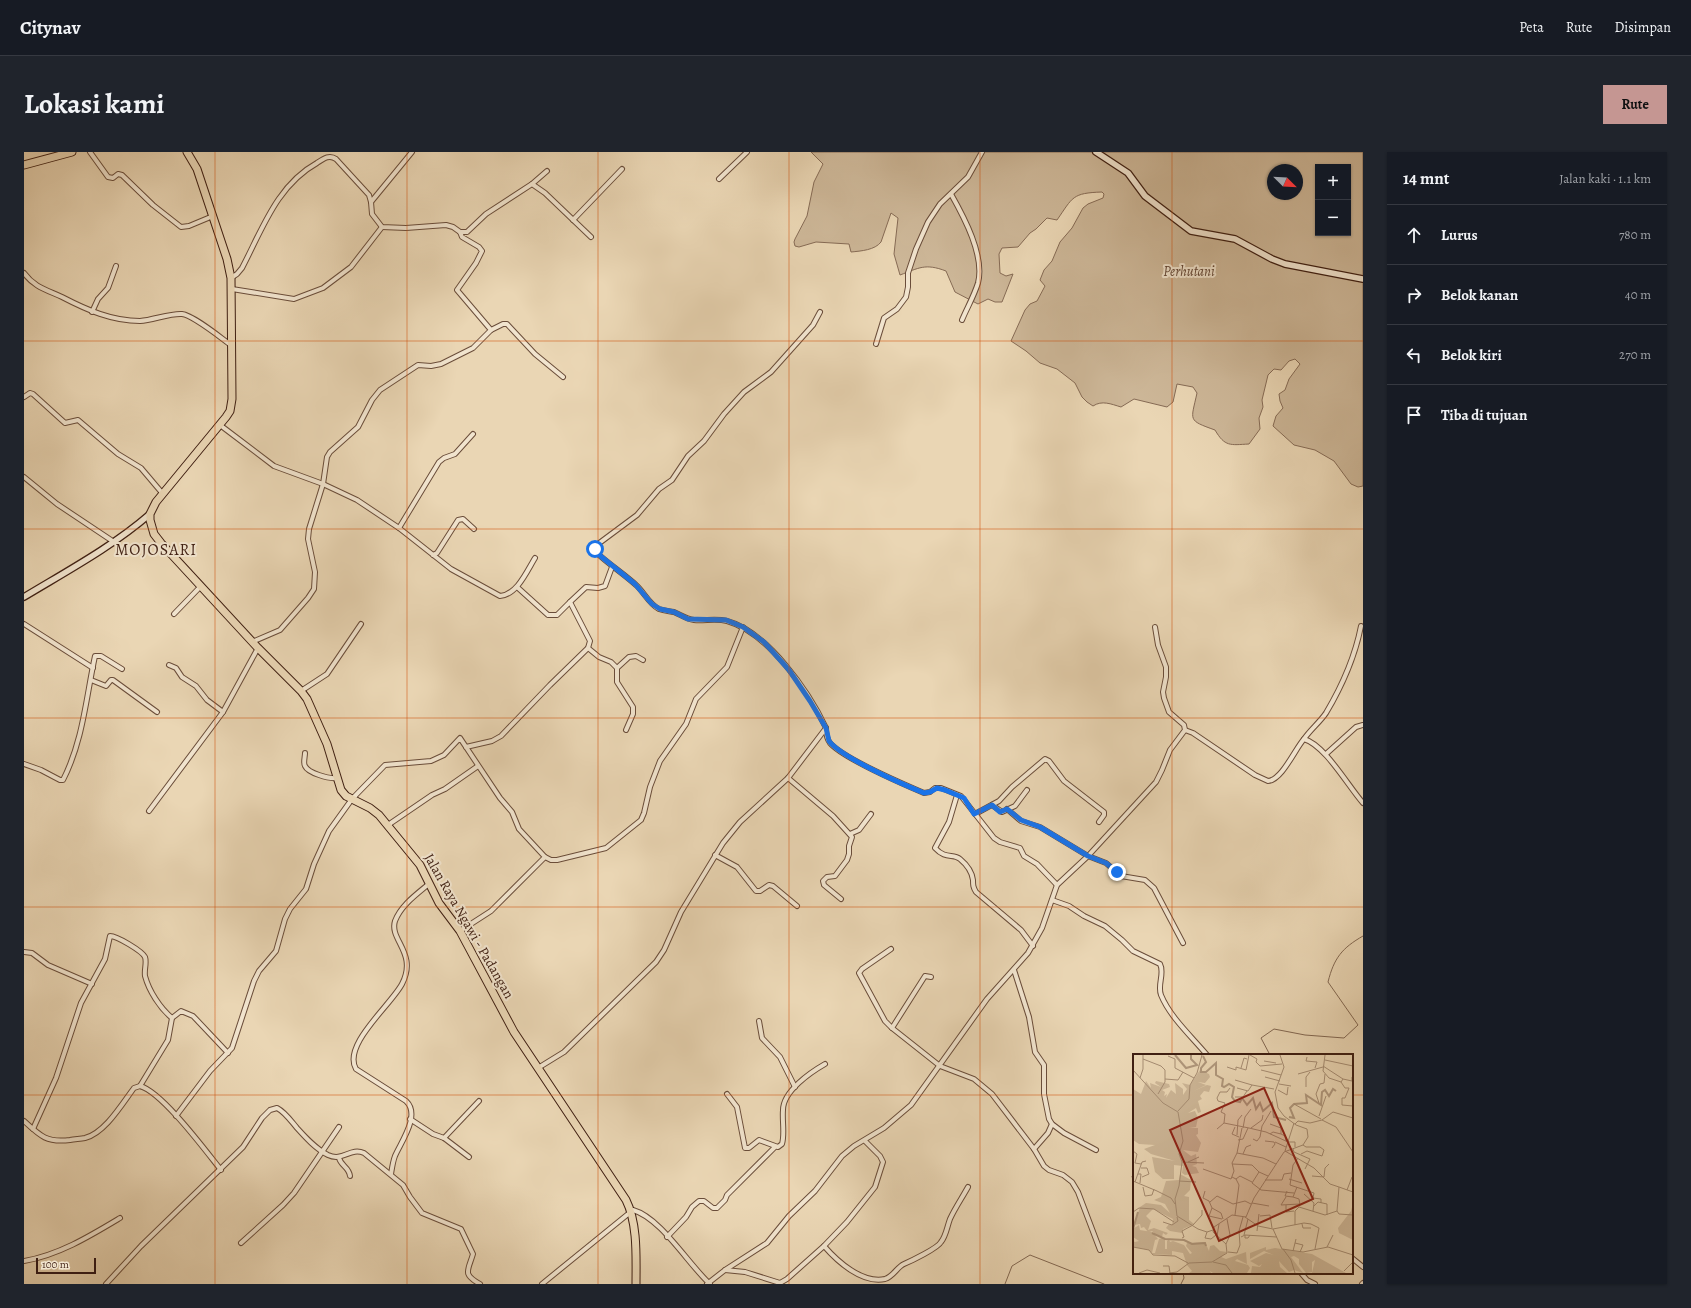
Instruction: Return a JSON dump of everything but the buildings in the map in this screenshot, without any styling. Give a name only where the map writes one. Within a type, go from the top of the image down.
[{"type":"highway","points":[[24,165],[72,152]]},
{"type":"highway","points":[[150,514],[156,502],[226,417],[231,406],[233,346],[231,278],[213,216],[197,169],[187,152]]},
{"type":"highway","name":"Jalan Raya Ngawi - Padangan","points":[[150,514],[150,524],[157,538],[179,564],[252,642],[302,691],[327,744],[336,778],[341,790],[352,799],[370,808],[388,825],[420,865],[439,903],[460,931],[503,1012],[538,1068],[610,1174],[631,1211],[634,1228],[636,1284]]},
{"type":"street","points":[[90,152],[108,177],[112,178],[118,174],[122,175],[153,205],[181,227],[189,226],[213,216]]},
{"type":"street","points":[[231,278],[242,268],[274,206],[288,186],[301,173],[326,157],[330,152]]},
{"type":"street","points":[[371,202],[412,152]]},
{"type":"street","points":[[719,179],[747,152]]},
{"type":"street","points":[[876,344],[884,318],[897,309],[906,297],[908,273],[923,232],[940,204],[968,177],[982,152]]},
{"type":"street","points":[[1096,152],[1128,173],[1145,196],[1191,231],[1235,240],[1285,264],[1363,280]]},
{"type":"street","points":[[326,157],[336,159],[367,193],[371,202],[372,214],[382,227]]},
{"type":"street","points":[[573,220],[622,169]]},
{"type":"street","points":[[460,232],[465,233],[470,230],[486,214],[532,184],[547,171]]},
{"type":"street","points":[[532,184],[546,193],[573,220],[592,236]]},
{"type":"street","points":[[951,194],[966,221],[973,240],[978,266],[978,283],[962,320]]},
{"type":"street","points":[[382,227],[406,228],[446,225],[454,227],[460,232],[462,237],[479,247],[482,251],[476,263],[457,290],[491,330]]},
{"type":"street","points":[[232,289],[294,299],[323,288],[350,267],[382,227]]},
{"type":"street","points":[[92,312],[98,300],[108,288],[116,266]]},
{"type":"street","points":[[24,273],[36,286],[92,312],[114,318],[138,321],[182,314],[191,317],[233,346]]},
{"type":"street","points":[[820,312],[813,325],[771,372],[744,392],[728,409],[704,441],[688,456],[672,480],[660,489],[637,515],[598,544],[596,552],[635,584],[652,604],[660,609],[674,612],[688,619],[720,619],[743,627],[764,642],[777,655],[810,701],[826,728],[827,738],[831,744],[864,765],[924,793],[930,792],[935,788],[941,788],[964,798],[974,814],[994,838],[1000,842],[1020,848],[1024,856],[1038,864],[1057,885]]},
{"type":"street","points":[[252,642],[280,630],[312,593],[315,584],[315,572],[308,539],[309,528],[324,484],[328,454],[358,427],[372,400],[380,390],[418,365],[431,366],[441,364],[473,348],[491,330],[503,324],[510,326],[536,354],[563,378]]},
{"type":"street","points":[[24,398],[30,393],[33,394],[65,423],[78,420],[118,454],[141,468],[163,494]]},
{"type":"street","points":[[220,425],[274,466],[324,484],[357,500],[399,528],[456,572],[500,596],[504,596],[517,587],[535,558]]},
{"type":"street","points":[[399,528],[439,462],[444,458],[455,454],[473,434]]},
{"type":"street","points":[[24,477],[58,504],[115,543]]},
{"type":"street","points":[[24,597],[115,543],[150,514]]},
{"type":"street","points":[[433,555],[437,553],[458,520],[463,519],[474,529]]},
{"type":"street","points":[[517,587],[548,615],[557,615],[586,587],[598,588],[605,586],[612,566]]},
{"type":"street","points":[[174,614],[201,586]]},
{"type":"street","points":[[466,747],[492,741],[501,736],[550,684],[588,648],[590,641],[570,602]]},
{"type":"street","points":[[24,624],[93,668]]},
{"type":"street","points":[[302,691],[327,674],[361,624]]},
{"type":"street","points":[[1185,730],[1192,733],[1255,775],[1271,781],[1287,764],[1334,699],[1353,658],[1361,626]]},
{"type":"street","points":[[176,1116],[210,1071],[228,1053],[234,1043],[256,976],[276,951],[285,919],[290,909],[306,888],[314,864],[327,834],[352,799],[385,765],[431,762],[444,754],[460,738],[478,766],[512,812],[519,829],[545,857],[551,860],[557,860],[606,848],[641,820],[650,787],[660,761],[686,724],[696,699],[727,667],[743,627]]},
{"type":"street","points":[[1155,627],[1158,645],[1166,667],[1164,698],[1169,712],[1184,725],[1185,730]]},
{"type":"street","points":[[149,811],[223,712],[258,648]]},
{"type":"street","points":[[588,648],[599,657],[611,662],[617,668],[617,682],[633,706],[633,714],[626,730]]},
{"type":"street","points":[[24,764],[35,767],[60,780],[63,780],[73,760],[82,726],[95,656],[97,655],[122,669]]},
{"type":"street","points":[[617,668],[629,656],[636,656],[643,660]]},
{"type":"street","points":[[169,665],[176,668],[182,677],[196,686],[207,700],[223,712]]},
{"type":"street","points":[[91,680],[106,686],[113,680],[157,712]]},
{"type":"street","points":[[1326,754],[1356,727],[1363,725]]},
{"type":"street","points":[[538,1068],[564,1052],[656,962],[664,950],[680,912],[715,855],[740,822],[788,778],[826,728]]},
{"type":"street","points":[[542,1284],[631,1211],[638,1212],[653,1222],[708,1284],[725,1270],[770,1240],[789,1216],[815,1191],[842,1156],[908,1109],[987,999],[1014,970],[1033,946],[1042,928],[1057,885],[1088,856],[1153,786],[1161,773],[1170,750],[1185,730]]},
{"type":"street","points":[[1304,739],[1314,743],[1326,754],[1363,803]]},
{"type":"street","points":[[305,753],[304,763],[307,769],[328,778],[336,778]]},
{"type":"street","points":[[974,814],[1001,799],[1042,760],[1046,759],[1064,781],[1104,812],[1104,815],[1099,822]]},
{"type":"street","points":[[388,825],[432,795],[445,790],[478,766]]},
{"type":"street","points":[[788,778],[833,816],[853,839],[849,846],[847,860],[837,874],[827,877],[823,881],[824,885],[841,900]]},
{"type":"street","points":[[992,805],[1000,812],[1015,806],[1027,790]]},
{"type":"street","points":[[956,795],[949,822],[935,848],[945,856],[957,857],[960,859],[970,870],[976,892],[1021,930],[1033,946]]},
{"type":"street","points":[[1007,809],[1021,820],[1040,827],[1088,856],[1109,865],[1121,876],[1136,877],[1149,883],[1154,888],[1183,943]]},
{"type":"street","points":[[850,834],[859,830],[871,814]]},
{"type":"street","points":[[715,855],[737,866],[756,891],[760,891],[768,885],[773,886],[796,906]]},
{"type":"street","points":[[460,931],[491,911],[545,857]]},
{"type":"street","points":[[391,1174],[396,1154],[408,1132],[410,1119],[408,1103],[356,1069],[353,1062],[359,1039],[397,992],[407,971],[405,954],[394,926],[397,916],[406,904],[430,883]]},
{"type":"street","points":[[1052,900],[1069,906],[1084,916],[1105,926],[1133,951],[1160,964],[1162,969],[1161,995],[1173,1015],[1206,1054]]},
{"type":"street","points":[[33,1130],[56,1078],[81,1003],[105,959],[109,938],[113,936],[144,955],[146,962],[145,973],[148,982],[161,1007],[172,1018]]},
{"type":"street","points":[[891,950],[859,972],[885,1021],[940,1066],[974,1079],[992,1094],[1034,1149],[1046,1169],[1069,1178],[1078,1192],[1100,1250]]},
{"type":"street","points":[[24,952],[32,953],[48,964],[92,984]]},
{"type":"street","points":[[1014,970],[1029,1017],[1035,1052],[1044,1065],[1045,1101],[1047,1114],[1052,1124],[1064,1133],[1096,1150]]},
{"type":"street","points":[[892,1028],[921,980],[925,976],[932,977]]},
{"type":"street","points":[[24,1121],[33,1130],[53,1141],[86,1138],[95,1132],[106,1124],[134,1088],[140,1086],[168,1040],[172,1018],[181,1011],[190,1014],[228,1053]]},
{"type":"street","points":[[759,1021],[762,1038],[780,1057],[795,1087]]},
{"type":"street","points":[[667,1236],[699,1201],[704,1201],[713,1208],[718,1208],[725,1200],[727,1195],[775,1147],[780,1146],[783,1142],[783,1107],[795,1087],[808,1075],[825,1064]]},
{"type":"street","points":[[140,1086],[152,1092],[176,1116],[221,1170]]},
{"type":"street","points":[[727,1094],[737,1107],[745,1148],[750,1148],[759,1140],[775,1147]]},
{"type":"street","points":[[444,1138],[479,1101]]},
{"type":"street","points":[[106,1284],[141,1246],[243,1147],[262,1118],[274,1108],[277,1108],[284,1113],[305,1137],[322,1151],[331,1156],[339,1158],[356,1151],[360,1151],[403,1185],[422,1213],[461,1229],[473,1254],[468,1276],[470,1279],[480,1284]]},
{"type":"street","points":[[410,1119],[433,1134],[444,1138],[469,1157]]},
{"type":"street","points":[[1034,1149],[1048,1133],[1052,1124]]},
{"type":"street","points":[[240,1244],[289,1200],[339,1127]]},
{"type":"street","points":[[725,1270],[745,1272],[780,1283],[787,1279],[824,1246],[847,1222],[875,1187],[878,1181],[884,1162],[865,1141]]},
{"type":"street","points":[[339,1158],[340,1162],[349,1171],[350,1176]]},
{"type":"street","points":[[824,1246],[843,1267],[854,1274],[875,1281],[884,1280],[893,1274],[901,1265],[911,1262],[941,1243],[951,1218],[968,1187]]},
{"type":"street","points":[[24,1262],[45,1257],[86,1238],[120,1218]]},
{"type":"street","points":[[1353,1259],[1363,1267]]},
{"type":"street","points":[[1302,1274],[1307,1280],[1315,1284]]},
{"type":"green space","name":"Perhutani","points":[[811,152],[1363,152],[1363,486],[1358,487],[1351,484],[1334,461],[1315,450],[1294,445],[1273,426],[1276,416],[1283,408],[1279,394],[1285,390],[1289,379],[1300,364],[1295,359],[1289,361],[1281,370],[1274,369],[1268,375],[1262,400],[1263,407],[1259,418],[1260,429],[1249,444],[1229,444],[1222,440],[1215,430],[1200,424],[1193,418],[1193,409],[1197,393],[1193,387],[1177,384],[1173,402],[1167,407],[1134,399],[1121,407],[1103,403],[1093,406],[1082,397],[1075,383],[1057,369],[1040,363],[1011,341],[1025,310],[1030,304],[1037,301],[1045,286],[1040,280],[1044,270],[1052,261],[1060,242],[1072,228],[1083,208],[1088,204],[1103,198],[1104,194],[1102,192],[1079,195],[1070,201],[1057,220],[1047,218],[1030,233],[1018,247],[1002,248],[999,254],[1000,273],[1006,276],[1013,274],[1002,302],[995,302],[988,299],[978,304],[955,292],[946,271],[933,267],[922,267],[900,275],[894,254],[898,218],[891,213],[881,242],[875,247],[863,251],[851,252],[849,244],[816,242],[799,247],[795,246],[795,239],[807,216],[814,182],[823,164]]},
{"type":"waterway","points":[[1269,1054],[1261,1038],[1274,1029],[1305,1035],[1344,1038],[1358,1025],[1328,982],[1333,966],[1340,954],[1363,936]]},
{"type":"waterway","points":[[1133,1176],[1133,1180]]},
{"type":"waterway","points":[[1005,1284],[1012,1266],[1030,1255],[1104,1284]]},
{"type":"waterway","points":[[1181,1284],[1184,1278],[1183,1274]]},
{"type":"district","name":"MOJOSARI","points":[[156,550]]},
{"type":"route","points":[[595,549],[598,554],[635,584],[652,604],[660,609],[674,612],[688,619],[726,620],[743,627],[764,642],[771,648],[789,670],[824,722],[827,738],[831,744],[848,756],[924,793],[929,793],[935,788],[941,788],[961,796],[964,798],[974,814],[992,805],[1000,812],[1007,809],[1024,822],[1040,827],[1088,856],[1106,863],[1117,872]]}]
